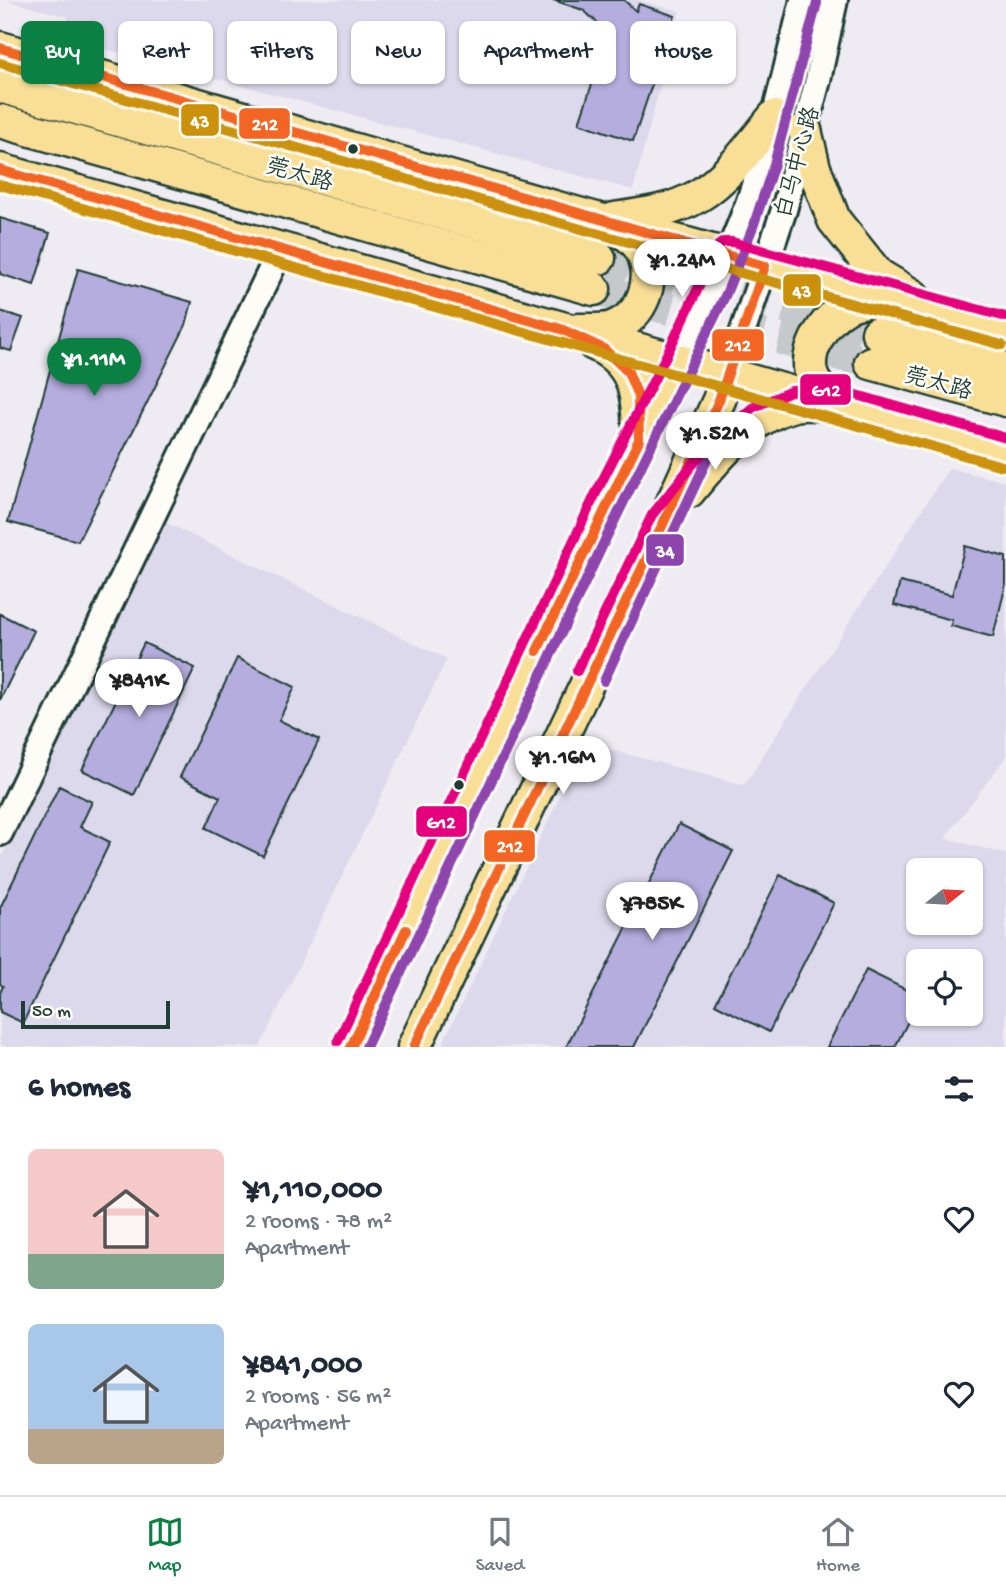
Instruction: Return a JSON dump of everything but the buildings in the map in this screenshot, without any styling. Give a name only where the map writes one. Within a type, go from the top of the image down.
[{"type":"main road","points":[[0,48],[603,221],[1006,332]]},
{"type":"main road","name":"莞太路","points":[[0,86],[597,273],[0,121]]},
{"type":"main road","points":[[603,221],[655,213],[698,196],[737,163],[774,117]]},
{"type":"main road","points":[[805,130],[814,168],[834,220],[878,275],[944,315]]},
{"type":"main road","points":[[0,170],[679,362],[723,388],[834,403],[1006,453]]},
{"type":"main road","points":[[561,329],[595,331],[612,328],[632,316],[642,304],[647,267],[641,249],[628,234],[603,221]]},
{"type":"main road","points":[[834,403],[820,390],[810,371],[814,345],[823,327],[842,310],[860,302],[894,301]]},
{"type":"main road","points":[[561,329],[604,349],[628,372],[638,396],[639,440]]},
{"type":"main road","name":"莞太路","points":[[1006,369],[875,348],[1006,400]]},
{"type":"main road","points":[[351,1047],[639,440],[679,362]]},
{"type":"main road","points":[[414,1047],[664,522],[723,388]]},
{"type":"main road","points":[[664,522],[712,463],[759,420],[794,405],[834,403]]},
{"type":"street","name":"白马中心路","points":[[679,362],[728,256],[749,200],[774,117],[803,0]]},
{"type":"street","name":"白马中心路","points":[[723,388],[784,210],[835,0]]},
{"type":"street","points":[[0,833],[281,249]]},
{"type":"shaded area","points":[[5,0],[637,0],[680,11],[677,21],[630,21],[630,84],[661,84],[633,190],[236,84],[337,84],[337,21],[227,21],[227,82],[213,78],[213,21],[118,21],[118,53],[104,49],[104,21],[67,21],[68,17]]},
{"type":"shaded area","points":[[949,468],[1006,482],[1006,757],[945,838],[1006,854],[1006,1047],[441,1047],[585,743],[744,785]]},
{"type":"shaded area","points":[[163,521],[447,659],[260,1047],[6,1047],[0,1044],[0,860]]},
{"type":"tunnel","points":[[599,258],[878,333]]},
{"type":"tunnel","points":[[594,289],[871,363]]},
{"type":"transit line","name":"34","points":[[366,1047],[606,538],[726,294],[753,227],[774,164],[817,3]]},
{"type":"transit line","name":"212","points":[[0,48],[765,266],[719,400],[664,522],[414,1047]]},
{"type":"transit line","name":"43","points":[[0,63],[574,227],[1002,345]]},
{"type":"transit line","name":"212","points":[[0,170],[561,329],[604,349],[628,372],[638,396],[639,440],[537,651]]},
{"type":"transit line","name":"43","points":[[0,185],[1002,466]]},
{"type":"transit line","name":"G12","points":[[338,1041],[596,493],[718,246],[723,242],[732,242],[1006,317]]},
{"type":"transit line","name":"G12","points":[[577,671],[652,515],[701,454],[752,408],[791,391],[836,389],[1006,438]]},
{"type":"transit line","name":"34","points":[[604,681],[726,419]]},
{"type":"transit line","name":"212","points":[[351,1047],[406,930]]}]
